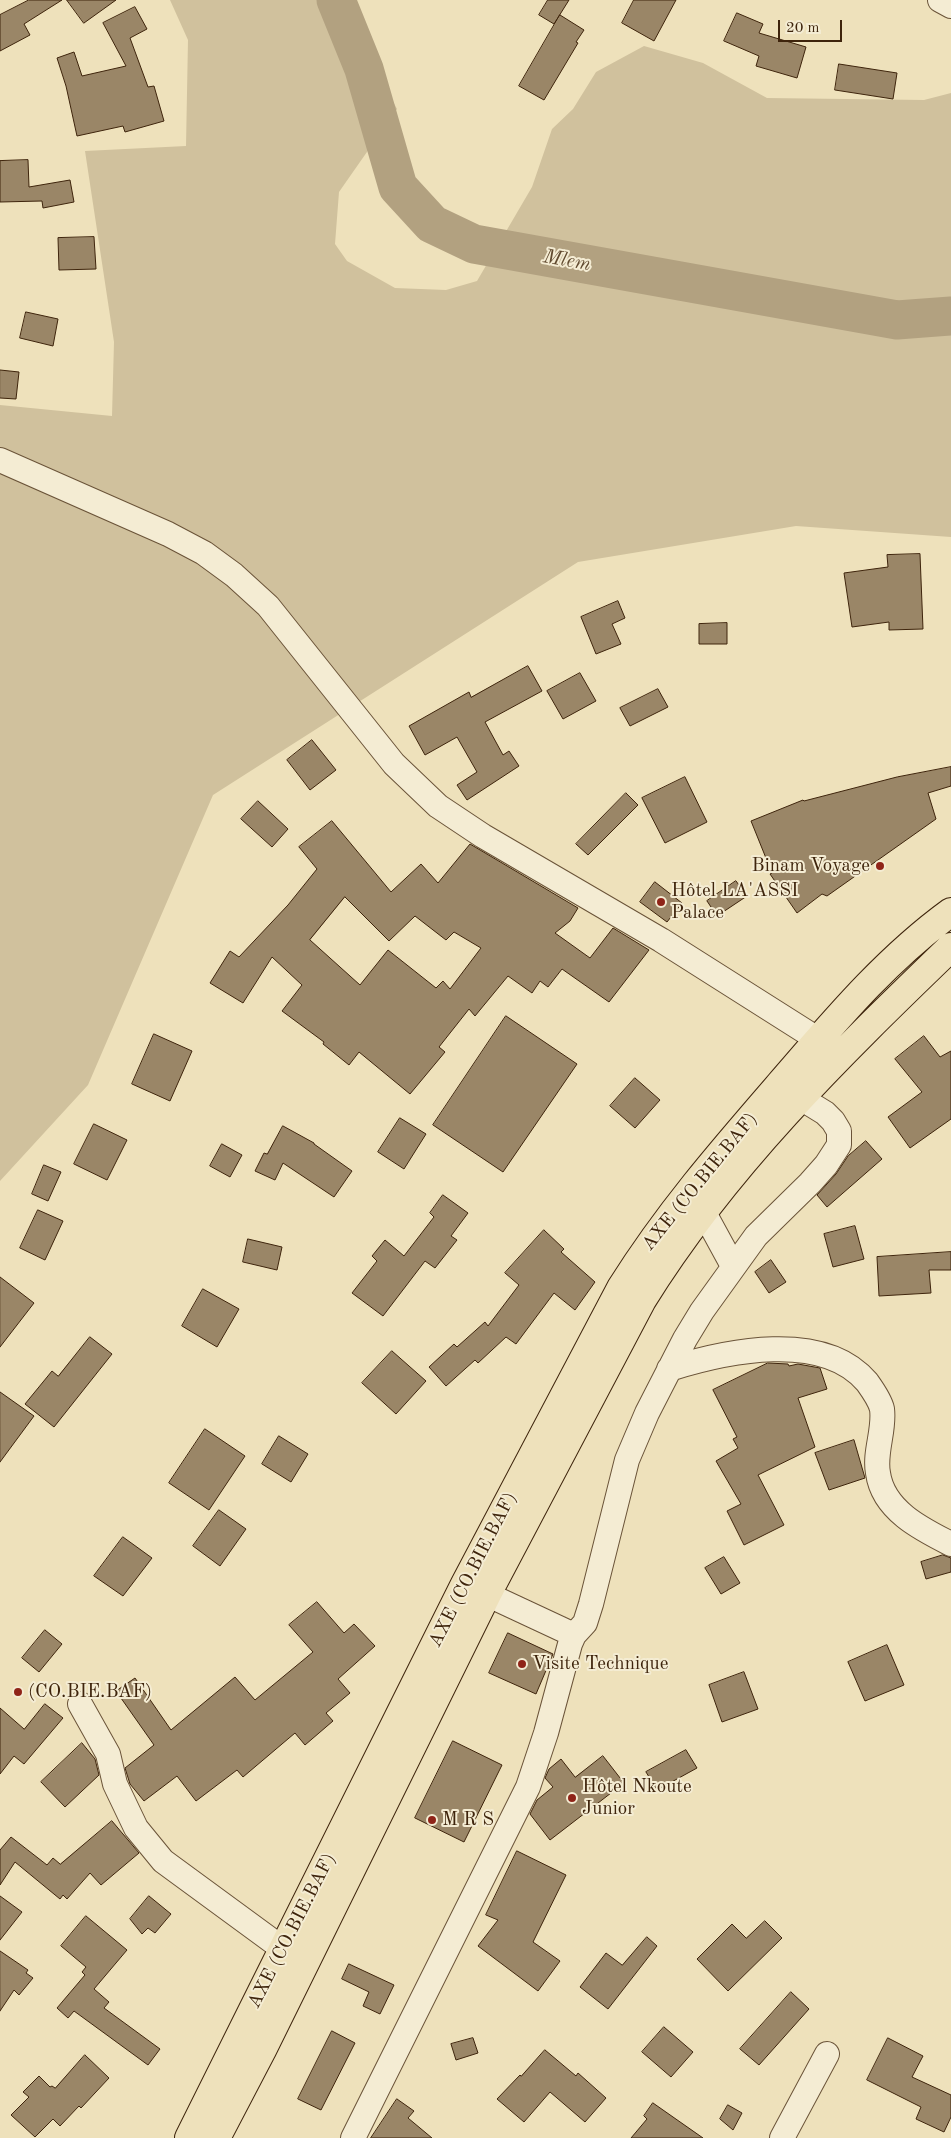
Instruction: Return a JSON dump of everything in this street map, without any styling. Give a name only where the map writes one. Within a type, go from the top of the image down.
[{"type":"highway","name":"AXE (CO.BIE.BAF)","points":[[189,2138],[219,2105],[262,2050],[293,1957],[476,1589],[617,1296],[647,1246],[706,1169],[817,1039],[873,978],[951,912]]},
{"type":"highway","name":"AXE (CO.BIE.BAF)","points":[[476,1589],[642,1300],[667,1260],[703,1211],[799,1097],[951,947]]},
{"type":"highway","name":"AXE (CO.BIE.BAF)","points":[[216,2138],[219,2105]]},
{"type":"street","points":[[940,0],[951,6]]},
{"type":"street","points":[[0,460],[168,534],[204,553],[234,575],[268,606],[394,764],[438,806],[483,836],[661,940],[841,1054]]},
{"type":"street","points":[[353,2138],[528,1786],[546,1733],[570,1644],[574,1635],[585,1623],[591,1604],[627,1460],[669,1368],[702,1311],[733,1266],[756,1236],[821,1171],[839,1145],[839,1131],[833,1121],[825,1113],[799,1097]]},
{"type":"street","points":[[703,1211],[733,1266]]},
{"type":"street","points":[[669,1368],[729,1353],[760,1350],[807,1352],[827,1355],[857,1370],[870,1386],[882,1407],[877,1473],[885,1493],[907,1519],[922,1530],[951,1544]]},
{"type":"street","points":[[476,1589],[574,1635]]},
{"type":"street","points":[[80,1704],[108,1754],[115,1784],[136,1828],[146,1842],[163,1861],[235,1912],[293,1957]]},
{"type":"street","points":[[782,2138],[827,2054]]},
{"type":"shaded area","points":[[170,0],[339,0],[397,109],[339,192],[335,244],[347,261],[395,288],[446,290],[477,281],[532,187],[552,129],[573,109],[596,72],[644,46],[703,63],[767,98],[924,100],[951,93],[951,537],[796,526],[578,562],[213,795],[88,1085],[0,1181],[0,405],[112,416],[114,342],[85,151],[186,146],[188,40]]},
{"type":"building","points":[[29,0],[62,0],[24,24],[30,35],[0,51],[0,15]]},
{"type":"building","points":[[67,0],[116,0],[84,23]]},
{"type":"building","points":[[548,0],[569,0],[554,24],[539,15]]},
{"type":"building","points":[[634,0],[676,0],[654,41],[622,23]]},
{"type":"building","points":[[135,7],[147,29],[130,38],[148,87],[154,86],[164,121],[125,132],[123,126],[77,136],[66,86],[57,58],[74,52],[82,76],[126,66],[103,23]]},
{"type":"building","points":[[737,13],[763,24],[759,33],[806,47],[797,78],[756,66],[759,56],[724,41]]},
{"type":"building","points":[[560,15],[584,30],[544,100],[519,86]]},
{"type":"building","points":[[839,64],[897,73],[893,99],[835,90]]},
{"type":"building","points":[[28,160],[29,187],[70,180],[74,202],[43,208],[42,201],[0,202],[0,161]]},
{"type":"building","points":[[94,237],[96,269],[59,270],[58,238]]},
{"type":"building","points":[[26,312],[58,319],[53,346],[20,338]]},
{"type":"building","points":[[0,370],[19,372],[16,399],[0,398]]},
{"type":"building","points":[[920,554],[923,629],[889,630],[889,622],[852,627],[844,573],[888,567],[887,555]]},
{"type":"building","points":[[618,601],[625,618],[612,624],[621,644],[596,654],[581,617]]},
{"type":"building","points":[[727,623],[727,644],[699,644],[699,624]]},
{"type":"building","points":[[528,666],[542,691],[485,722],[503,755],[509,751],[519,766],[467,800],[457,785],[477,772],[457,737],[425,755],[409,726],[469,692],[471,697]]},
{"type":"building","points":[[580,673],[596,701],[563,719],[547,691]]},
{"type":"building","points":[[658,689],[668,707],[630,726],[620,708]]},
{"type":"building","points":[[312,740],[336,770],[310,790],[287,760]]},
{"type":"building","points":[[951,767],[951,786],[928,793],[936,819],[827,896],[822,894],[797,913],[770,874],[772,873],[751,821],[803,800],[897,777]]},
{"type":"building","points":[[685,777],[707,822],[665,843],[642,798]]},
{"type":"building","points":[[626,793],[638,805],[588,855],[576,844]]},
{"type":"building","points":[[258,801],[288,829],[272,847],[241,819]]},
{"type":"building","points":[[332,821],[391,892],[421,864],[438,883],[470,844],[578,908],[570,921],[555,933],[590,958],[613,928],[649,950],[609,1002],[562,969],[548,987],[540,981],[532,993],[508,976],[475,1016],[469,1009],[439,1047],[445,1052],[410,1094],[359,1052],[349,1065],[323,1044],[324,1042],[282,1011],[302,985],[272,957],[243,1003],[210,983],[230,951],[239,957],[288,905],[317,869],[299,847]],"holes":[[[345,897],[389,941],[415,916],[446,940],[454,932],[481,948],[450,989],[443,981],[436,988],[388,950],[360,985],[310,940]]]},
{"type":"building","points":[[736,881],[747,896],[717,916],[707,901]]},
{"type":"building","name":"Hôtel LA'ASSI Palace","points":[[655,882],[682,903],[667,922],[640,902]]},
{"type":"building","points":[[506,1016],[577,1064],[503,1172],[433,1125]]},
{"type":"building","points":[[154,1034],[192,1051],[170,1101],[132,1084]]},
{"type":"building","points":[[924,1036],[940,1057],[951,1051],[951,1119],[910,1148],[888,1117],[922,1092],[895,1059]]},
{"type":"building","points":[[635,1078],[660,1100],[635,1128],[610,1106]]},
{"type":"building","points":[[400,1118],[426,1134],[404,1169],[378,1152]]},
{"type":"building","points":[[94,1124],[127,1140],[107,1180],[74,1164]]},
{"type":"building","points":[[283,1126],[314,1143],[352,1171],[334,1197],[283,1163],[275,1180],[255,1171],[264,1153],[267,1154]]},
{"type":"building","points":[[866,1141],[882,1159],[827,1207],[817,1195],[836,1174],[848,1156]]},
{"type":"building","points":[[222,1144],[242,1155],[230,1177],[210,1166]]},
{"type":"building","points":[[44,1165],[61,1172],[48,1201],[32,1194]]},
{"type":"building","points":[[443,1195],[468,1213],[451,1236],[457,1240],[435,1268],[425,1261],[383,1316],[352,1293],[377,1261],[372,1256],[385,1240],[404,1256],[434,1217],[430,1213]]},
{"type":"building","points":[[38,1210],[63,1221],[45,1260],[20,1248]]},
{"type":"building","points":[[855,1226],[864,1259],[833,1267],[824,1234]]},
{"type":"building","points":[[544,1230],[564,1249],[561,1252],[595,1282],[575,1310],[554,1293],[516,1344],[506,1337],[478,1363],[475,1360],[446,1386],[429,1367],[454,1344],[457,1347],[485,1322],[488,1326],[519,1285],[505,1273]]},
{"type":"building","points":[[248,1239],[282,1247],[277,1270],[243,1262]]},
{"type":"building","points":[[951,1252],[951,1270],[929,1270],[931,1293],[879,1296],[877,1257]]},
{"type":"building","points":[[771,1260],[786,1282],[769,1293],[755,1272]]},
{"type":"building","points":[[0,1277],[34,1303],[0,1347]]},
{"type":"building","points":[[203,1289],[239,1309],[217,1347],[182,1326]]},
{"type":"building","points":[[90,1337],[112,1354],[54,1427],[25,1404],[52,1371],[58,1376]]},
{"type":"building","points":[[392,1351],[426,1381],[396,1414],[362,1383]]},
{"type":"building","points":[[768,1363],[788,1364],[789,1366],[798,1364],[820,1368],[827,1389],[798,1398],[815,1447],[758,1475],[784,1525],[744,1545],[727,1511],[741,1504],[716,1461],[738,1448],[733,1439],[737,1437],[713,1390]]},
{"type":"building","points":[[0,1392],[34,1416],[0,1462]]},
{"type":"building","points":[[205,1429],[245,1456],[209,1510],[169,1483]]},
{"type":"building","points":[[279,1436],[308,1454],[291,1482],[262,1464]]},
{"type":"building","points":[[854,1440],[865,1478],[829,1490],[815,1453]]},
{"type":"building","points":[[219,1510],[246,1529],[220,1566],[193,1546]]},
{"type":"building","points":[[123,1537],[152,1558],[123,1596],[94,1576]]},
{"type":"building","points":[[943,1555],[951,1558],[951,1572],[926,1579],[921,1562]]},
{"type":"building","points":[[724,1557],[740,1583],[721,1594],[705,1568]]},
{"type":"building","points":[[317,1602],[344,1633],[354,1624],[375,1646],[338,1679],[350,1693],[326,1713],[333,1721],[305,1745],[295,1733],[243,1777],[237,1770],[196,1801],[177,1776],[144,1801],[130,1784],[125,1768],[154,1745],[116,1691],[135,1678],[171,1730],[235,1677],[255,1700],[313,1652],[289,1625]]},
{"type":"building","points":[[45,1630],[62,1644],[39,1672],[22,1658]]},
{"type":"building","name":"Visite Technique","points":[[508,1633],[553,1654],[536,1694],[489,1673]]},
{"type":"building","points":[[887,1645],[904,1685],[865,1701],[848,1662]]},
{"type":"building","points":[[744,1672],[758,1709],[722,1722],[709,1685]]},
{"type":"building","points":[[45,1704],[63,1718],[24,1764],[14,1756],[0,1774],[0,1708],[24,1729]]},
{"type":"building","points":[[453,1741],[502,1765],[464,1842],[415,1818]]},
{"type":"building","points":[[82,1743],[95,1759],[99,1775],[65,1807],[41,1782]]},
{"type":"building","points":[[686,1750],[697,1768],[657,1790],[646,1772]]},
{"type":"building","name":"Hôtel Nkoute Junior","points":[[603,1756],[624,1783],[550,1840],[530,1814],[537,1800],[553,1787],[545,1778],[549,1769],[561,1759],[575,1777]]},
{"type":"building","points":[[112,1821],[139,1853],[101,1885],[90,1873],[67,1899],[63,1895],[60,1899],[15,1862],[0,1885],[0,1850],[11,1837],[47,1865],[53,1858],[60,1864]]},
{"type":"building","points":[[517,1851],[566,1875],[533,1942],[560,1961],[538,1991],[478,1946],[498,1920],[486,1915]]},
{"type":"building","points":[[0,1896],[22,1912],[0,1940]]},
{"type":"building","points":[[149,1896],[171,1914],[155,1933],[148,1928],[142,1934],[130,1919]]},
{"type":"building","points":[[86,1916],[127,1950],[94,1989],[109,2002],[104,2008],[160,2049],[148,2065],[74,2011],[68,2018],[57,2008],[85,1975],[82,1972],[86,1967],[61,1946]]},
{"type":"building","points":[[765,1921],[782,1938],[728,1991],[697,1959],[732,1924],[746,1938]]},
{"type":"building","points":[[647,1937],[657,1946],[608,2009],[580,1987],[606,1953],[622,1965]]},
{"type":"building","points":[[0,1951],[28,1970],[26,1973],[33,1978],[19,1995],[14,1990],[0,2011]]},
{"type":"building","points":[[349,1964],[394,1985],[380,2014],[363,2006],[369,1992],[342,1979]]},
{"type":"building","points":[[791,1992],[809,2009],[759,2065],[740,2049]]},
{"type":"building","points":[[664,2027],[693,2052],[671,2077],[642,2052]]},
{"type":"building","points":[[332,2031],[355,2043],[321,2110],[298,2099]]},
{"type":"building","points":[[473,2038],[478,2053],[456,2060],[451,2044]]},
{"type":"building","points":[[888,2038],[923,2056],[912,2077],[951,2095],[951,2117],[944,2132],[916,2119],[921,2107],[867,2080]]},
{"type":"building","points":[[545,2050],[576,2076],[578,2073],[606,2098],[585,2122],[550,2092],[524,2122],[497,2099]]},
{"type":"building","points":[[85,2055],[109,2078],[81,2108],[79,2106],[60,2126],[53,2119],[35,2137],[11,2115],[29,2097],[23,2092],[39,2076],[50,2087],[55,2088]]},
{"type":"building","points":[[397,2099],[414,2111],[408,2118],[432,2138],[371,2138]]},
{"type":"building","points":[[653,2103],[703,2138],[631,2138],[647,2119],[644,2116]]},
{"type":"building","points":[[728,2105],[742,2113],[733,2130],[720,2119]]},
{"type":"waterway","name":"Mlem","points":[[336,0],[364,69],[398,187],[432,224],[474,244],[897,320],[951,316]]},
{"type":"place","name":"Binam Voyage","points":[[880,866]]},
{"type":"place","name":"Hôtel LA'ASSI Palace","points":[[661,902]]},
{"type":"place","name":"Visite Technique","points":[[522,1664]]},
{"type":"place","name":"(CO.BIE.BAF)","points":[[18,1692]]},
{"type":"place","name":"Hôtel Nkoute Junior","points":[[572,1798]]},
{"type":"place","name":"M R S","points":[[432,1820]]}]
